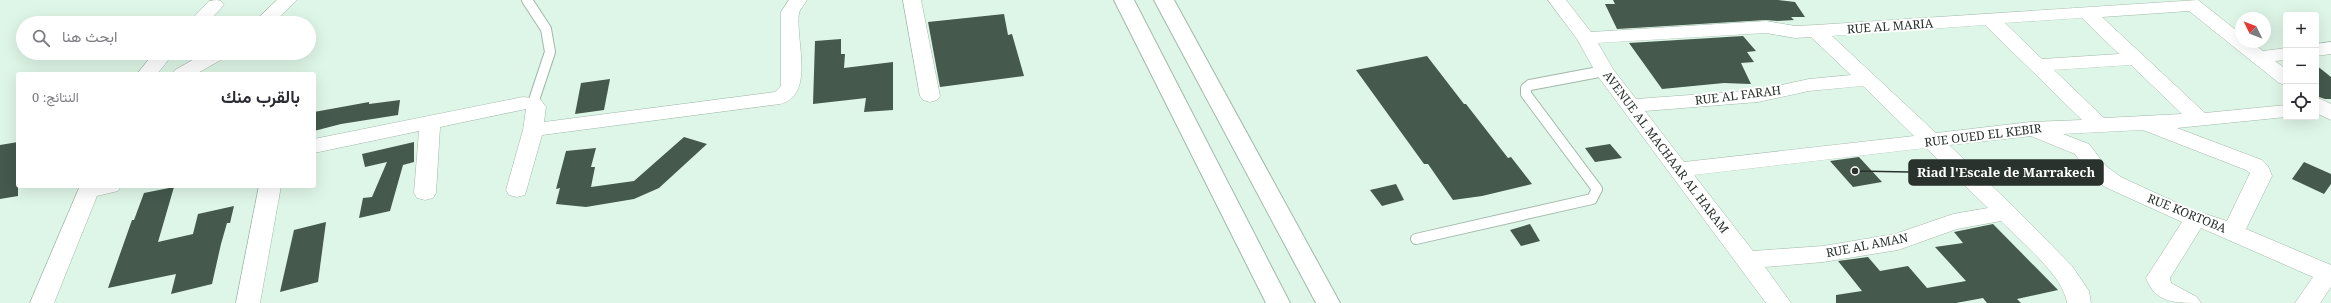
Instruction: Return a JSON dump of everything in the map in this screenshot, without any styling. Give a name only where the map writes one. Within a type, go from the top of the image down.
[{"type":"main road","points":[[1124,0],[1278,303]]},
{"type":"main road","points":[[1164,0],[1328,303]]},
{"type":"street","points":[[270,16],[288,0]]},
{"type":"street","points":[[533,130],[780,98],[791,86],[790,12],[798,0]]},
{"type":"street","points":[[912,0],[930,96]]},
{"type":"street","name":"AVENUE AL MACHAAR AL HARAM","points":[[1557,0],[1586,38],[1604,71],[1632,106],[1779,303]]},
{"type":"street","points":[[2190,2],[2283,77]]},
{"type":"street","name":"RUE AL MARIA","points":[[1586,38],[1766,27],[1795,32],[1816,31],[1991,20],[2096,8],[2190,2]]},
{"type":"street","points":[[204,16],[215,5]]},
{"type":"street","points":[[2096,8],[2135,59],[2200,120]]},
{"type":"street","points":[[1991,20],[2098,124]]},
{"type":"street","points":[[1816,31],[2006,212],[2064,272],[2077,291],[2080,303]]},
{"type":"street","points":[[2319,50],[2331,48]]},
{"type":"street","points":[[2258,57],[2283,54]]},
{"type":"street","points":[[2038,65],[2135,59]]},
{"type":"street","points":[[148,72],[158,60]]},
{"type":"street","points":[[186,72],[207,60]]},
{"type":"street","name":"RUE AL FARAH","points":[[1632,106],[1758,96],[1809,85],[1868,80]]},
{"type":"street","points":[[316,146],[523,103],[533,103],[536,107],[533,130],[517,190]]},
{"type":"street","name":"RUE OUED EL KEBIR","points":[[1680,170],[2030,129],[2098,124],[2200,120],[2283,111]]},
{"type":"street","points":[[2142,122],[2254,165],[2260,171],[2261,176],[2233,232]]},
{"type":"street","points":[[425,193],[430,123]]},
{"type":"street","name":"RUE KORTOBA","points":[[2030,129],[2082,149],[2098,171],[2113,182],[2182,214],[2233,232],[2329,275]]},
{"type":"street","points":[[42,303],[89,188]]},
{"type":"street","points":[[248,303],[270,188]]},
{"type":"street","name":"RUE AL AMAN","points":[[1748,260],[1823,254],[1898,242],[1953,222],[2006,212]]},
{"type":"street","points":[[2189,303],[2161,288],[2158,278],[2196,218]]},
{"type":"street","points":[[2307,303],[2329,275]]},
{"type":"lane","points":[[527,0],[546,29],[550,52],[533,103]]},
{"type":"lane","points":[[1416,239],[1592,199],[1596,189],[1526,94],[1526,88],[1530,85],[1604,71]]},
{"type":"building","points":[[1613,0],[1778,0],[1795,2],[1805,17],[1791,17],[1794,20],[1766,20],[1617,29],[1605,4],[1615,4]]},
{"type":"building","points":[[1004,14],[1008,35],[1012,34],[1024,76],[940,87],[928,22]]},
{"type":"building","points":[[1743,36],[1756,51],[1747,52],[1754,62],[1741,63],[1751,84],[1724,83],[1662,89],[1629,43]]},
{"type":"building","points":[[841,39],[841,54],[845,54],[844,68],[893,62],[893,110],[864,112],[866,98],[813,104],[815,41]]},
{"type":"building","points":[[1427,56],[1508,158],[1511,157],[1532,184],[1482,196],[1453,200],[1428,164],[1424,164],[1356,70]]},
{"type":"building","points":[[2319,67],[2331,77],[2331,99],[2319,97]]},
{"type":"building","points":[[610,79],[604,110],[575,114],[581,83]]},
{"type":"building","points":[[400,100],[398,115],[341,124],[316,130],[316,112],[369,102],[369,104]]},
{"type":"building","points":[[684,137],[707,144],[659,188],[634,199],[586,207],[556,204],[560,188],[556,189],[566,151],[596,148],[591,167],[595,167],[591,187],[634,181]]},
{"type":"building","points":[[16,142],[16,188],[18,188],[18,196],[0,199],[0,145]]},
{"type":"building","points":[[414,142],[414,162],[403,165],[390,211],[359,218],[363,198],[372,197],[387,162],[365,167],[362,154]]},
{"type":"building","points":[[1610,144],[1622,158],[1595,162],[1585,148]]},
{"type":"building","points":[[1859,157],[1882,182],[1853,187],[1830,161]]},
{"type":"building","points":[[2304,162],[2331,174],[2331,184],[2324,194],[2292,179]]},
{"type":"building","points":[[1396,184],[1404,200],[1382,206],[1370,190]]},
{"type":"building","points":[[174,188],[158,242],[193,234],[198,214],[234,206],[230,223],[227,223],[221,244],[212,284],[171,294],[176,274],[108,288],[132,220],[134,220],[144,193]]},
{"type":"building","points":[[326,222],[318,282],[280,292],[294,230]]},
{"type":"building","points":[[1530,224],[1540,241],[1521,246],[1510,230]]},
{"type":"building","points":[[1993,224],[2058,290],[2017,299],[2021,303],[1987,303],[1983,298],[1956,303],[1836,303],[1836,295],[1862,291],[1838,261],[1868,257],[1880,271],[1908,266],[1927,288],[1966,281],[1935,247],[1963,243],[1954,232]]},
{"type":"place","name":"Riad l'Escale de Marrakech","points":[[1855,171]]}]
